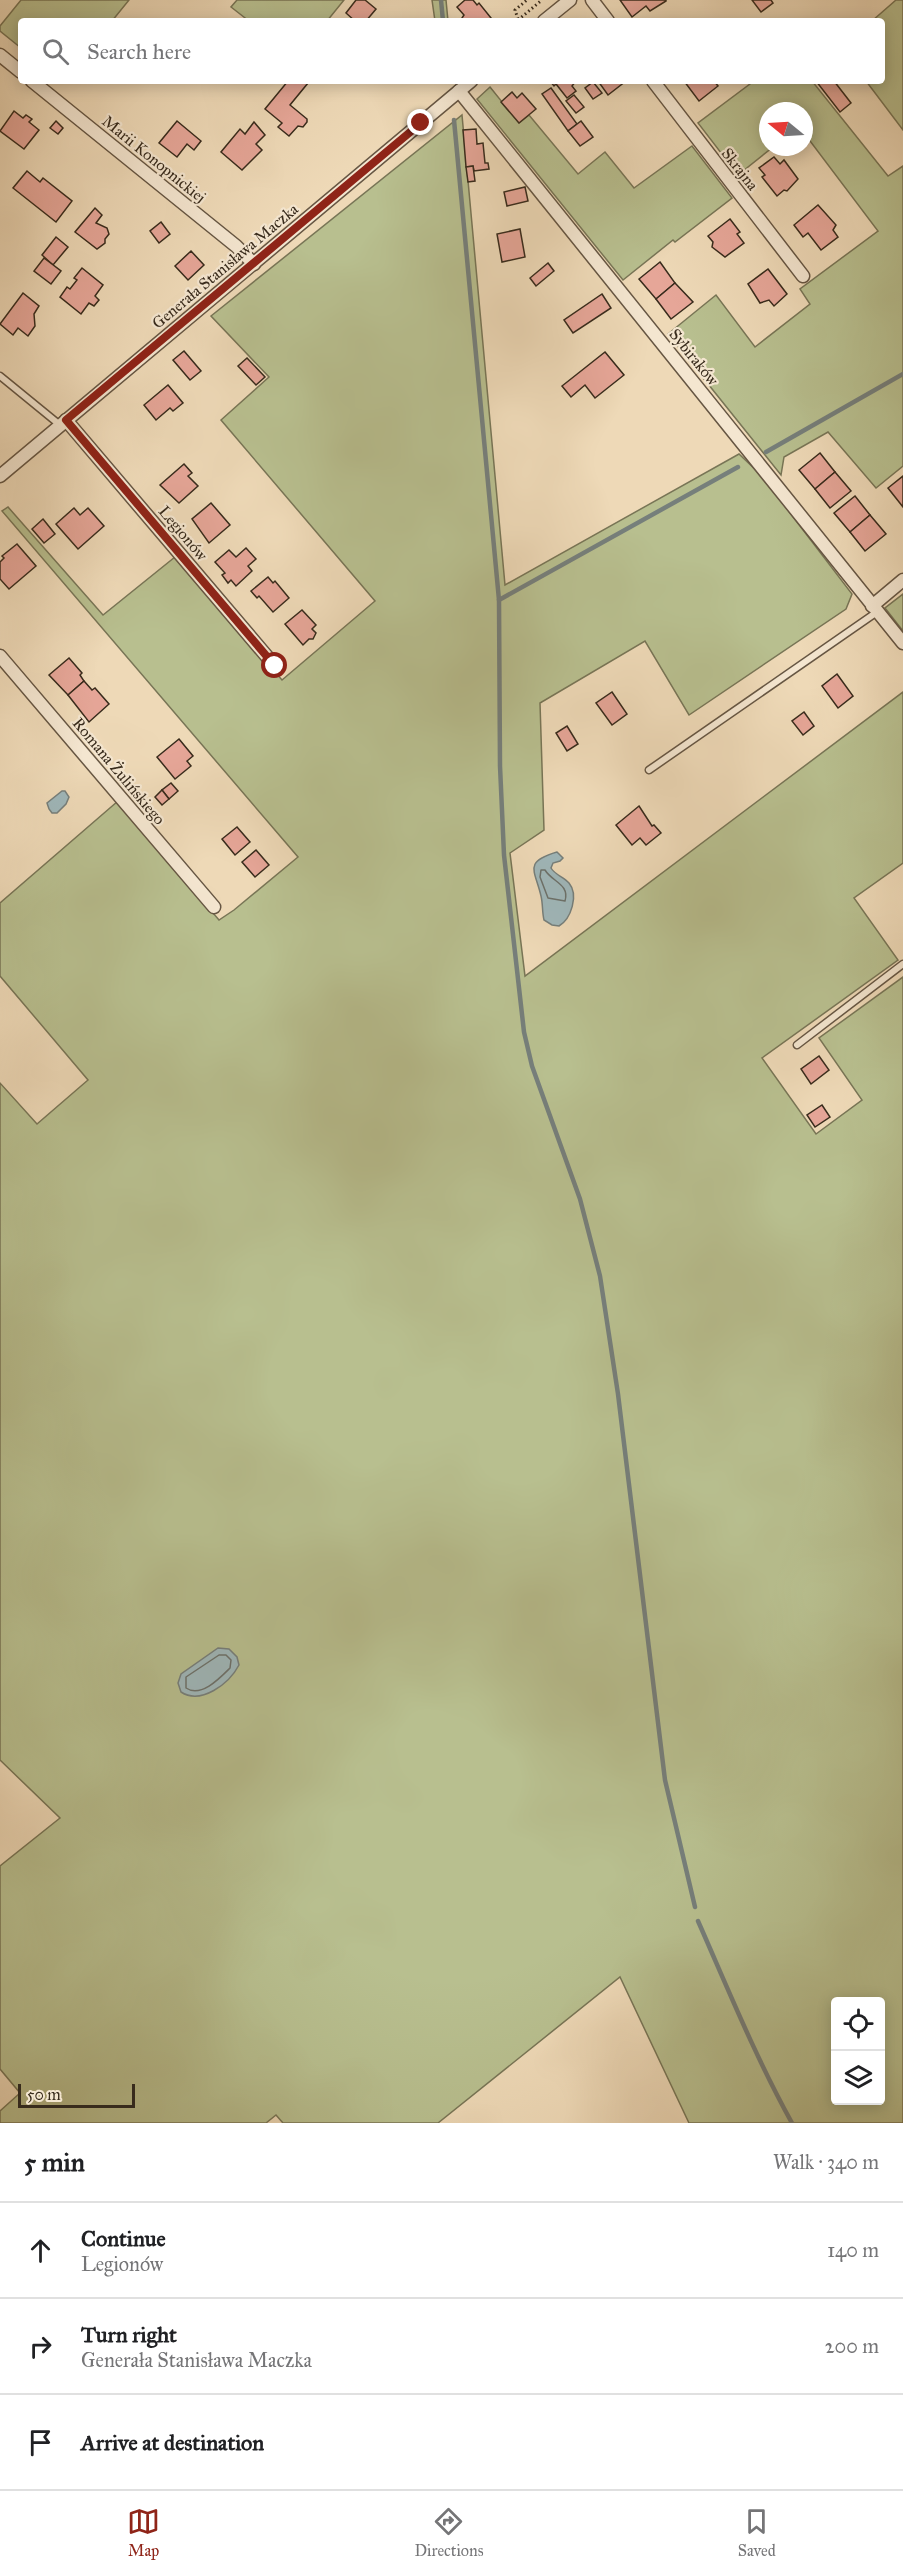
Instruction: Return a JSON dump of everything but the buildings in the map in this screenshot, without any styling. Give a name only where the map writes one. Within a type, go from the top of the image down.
[{"type":"street","points":[[548,18],[570,0]]},
{"type":"street","points":[[592,0],[606,18]]},
{"type":"street","points":[[0,55],[18,70]]},
{"type":"street","name":"Marii Konopnickiej","points":[[36,84],[236,246],[254,264]]},
{"type":"street","name":"Generała Stanisława Maczka","points":[[0,476],[467,84]]},
{"type":"street","name":"Skrajna","points":[[655,84],[803,276]]},
{"type":"street","name":"Sybiraków","points":[[459,91],[903,643]]},
{"type":"street","name":"Legionów","points":[[63,423],[275,666]]},
{"type":"street","points":[[875,609],[903,580]]},
{"type":"street","name":"Romana Żulińskiego","points":[[0,656],[214,907]]},
{"type":"lane","points":[[0,376],[63,423]]},
{"type":"lane","points":[[648,770],[875,609]]},
{"type":"lane","points":[[797,1045],[903,964]]},
{"type":"path","points":[[517,18],[515,10],[527,0]]},
{"type":"path","points":[[520,18],[542,0]]},
{"type":"green space","points":[[21,0],[129,0],[114,18],[18,18],[18,46],[0,31],[0,26]]},
{"type":"green space","points":[[237,0],[344,0],[329,18],[245,18],[231,7]]},
{"type":"green space","points":[[432,0],[446,0],[448,18],[435,18]]},
{"type":"green space","points":[[896,0],[903,0],[903,130],[868,84],[885,84],[885,18],[875,18]]},
{"type":"green space","points":[[750,84],[814,84],[888,176],[903,166],[903,466],[876,488],[828,432],[784,457],[781,475],[668,334],[716,295],[755,347],[810,304],[800,289],[878,231],[813,145],[813,102],[759,102],[759,156],[762,156],[738,175],[698,123]]},
{"type":"green space","points":[[490,87],[519,123],[529,115],[578,174],[605,152],[634,188],[692,146],[732,198],[675,242],[673,240],[623,280],[477,99]]},
{"type":"green space","points":[[462,115],[505,585],[739,454],[761,475],[852,594],[846,609],[689,715],[645,641],[540,703],[544,830],[510,853],[525,976],[903,692],[903,863],[854,898],[898,960],[762,1058],[816,1134],[862,1100],[819,1038],[903,977],[903,2123],[689,2123],[620,1977],[438,2123],[283,2123],[276,2115],[266,2123],[0,2123],[0,2111],[20,2093],[0,2069],[0,1866],[60,1818],[0,1760],[0,1083],[37,1124],[88,1080],[0,976],[0,903],[118,801],[219,920],[298,857],[2,511],[8,507],[103,615],[175,557],[282,680],[375,601],[221,420],[269,377],[211,316]]},
{"type":"green space","points":[[903,594],[903,631],[885,608]]},
{"type":"water","points":[[65,791],[69,797],[66,804],[57,813],[52,813],[47,803]]},
{"type":"water","points":[[557,852],[563,858],[553,863],[551,868],[569,883],[573,894],[570,912],[559,926],[544,920],[542,899],[534,873],[535,863],[539,859]]},
{"type":"water","points":[[218,1648],[229,1649],[237,1657],[239,1665],[229,1679],[206,1694],[197,1696],[181,1692],[178,1683],[181,1674]]},
{"type":"waterway","points":[[441,0],[443,18]]},
{"type":"waterway","points":[[454,120],[499,600],[500,766],[504,855],[524,1032],[532,1066],[580,1199],[600,1276],[618,1394],[665,1780],[695,1907]]},
{"type":"waterway","points":[[766,452],[903,374]]},
{"type":"waterway","points":[[499,600],[738,467]]},
{"type":"waterway","points":[[698,1921],[754,2048],[792,2123]]},
{"type":"route","points":[[275,666],[66,420],[421,123]]}]
